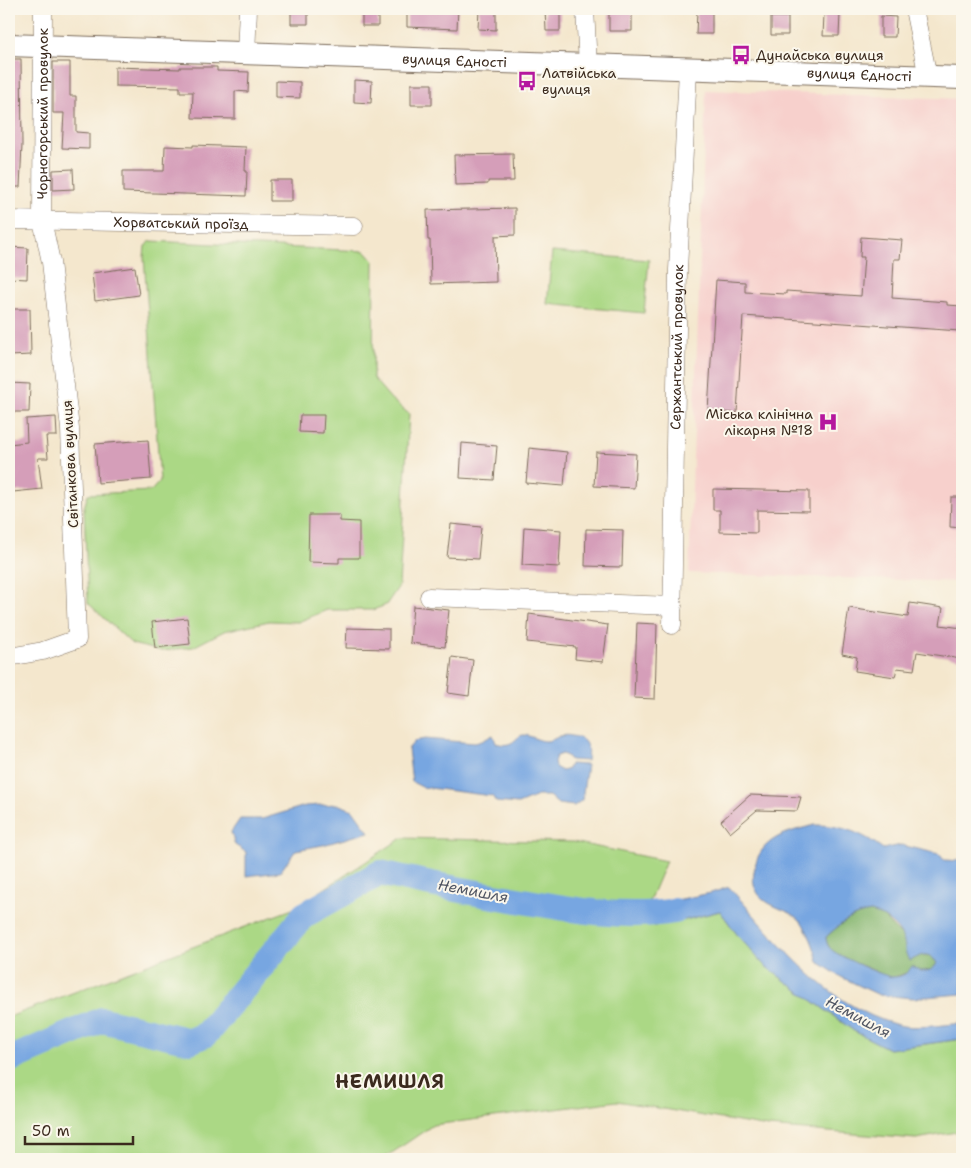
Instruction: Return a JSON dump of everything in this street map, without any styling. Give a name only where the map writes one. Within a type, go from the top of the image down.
[{"type":"main road","name":"вулиця Єдності","points":[[9,45],[962,78]]},
{"type":"street","name":"Чорногорський провулок","points":[[42,220],[43,9]]},
{"type":"street","points":[[246,54],[248,9]]},
{"type":"street","points":[[585,9],[588,66]]},
{"type":"street","points":[[914,9],[928,77]]},
{"type":"street","name":"Сержантський провулок","points":[[672,625],[678,270],[688,70]]},
{"type":"street","name":"Хорватський проїзд","points":[[9,220],[354,226]]},
{"type":"street","name":"Світанкова вулиця","points":[[9,657],[43,651],[77,639],[70,429],[51,262],[42,220]]},
{"type":"street","points":[[429,597],[673,606]]},
{"type":"shaded area","name":"Міська клінічна лікарня №18","points":[[706,90],[962,99],[962,582],[689,573]]},
{"type":"green space","points":[[151,241],[365,251],[374,261],[373,378],[391,399],[409,414],[399,586],[386,605],[373,610],[327,610],[298,622],[269,621],[224,631],[193,647],[161,651],[132,644],[88,603],[84,508],[88,494],[151,491],[160,481],[144,257],[145,246]]},
{"type":"green space","points":[[552,252],[649,260],[644,313],[547,304]]},
{"type":"green space","points":[[402,838],[573,842],[666,861],[647,906],[635,919],[654,926],[720,911],[739,937],[765,966],[854,1031],[889,1049],[962,1039],[962,1131],[916,1139],[768,1127],[617,1101],[433,1125],[383,1159],[9,1159],[9,1017],[295,908]]},
{"type":"green space","points":[[871,912],[879,914],[884,918],[921,955],[932,957],[937,963],[934,967],[928,970],[913,971],[889,977],[842,957],[831,949],[826,937],[841,924],[858,915]]},
{"type":"water","points":[[493,735],[496,743],[502,744],[511,743],[524,735],[546,741],[564,735],[577,737],[584,741],[588,751],[587,761],[570,760],[562,754],[556,756],[554,762],[555,767],[562,771],[568,769],[570,764],[587,765],[582,800],[574,806],[558,804],[549,796],[537,796],[518,804],[496,802],[492,796],[422,787],[412,782],[408,749],[415,741],[425,739],[475,743]]},
{"type":"water","points":[[337,804],[353,810],[369,832],[323,845],[296,850],[280,872],[246,876],[246,852],[235,845],[231,832],[240,819],[262,819],[305,806]]},
{"type":"water","points":[[815,825],[834,826],[860,834],[883,849],[901,845],[939,854],[944,860],[962,861],[962,994],[913,998],[879,995],[841,977],[818,962],[811,940],[800,920],[763,899],[756,890],[753,880],[761,851],[768,844],[784,834]],"holes":[[[871,912],[890,922],[898,930],[910,961],[928,955],[937,963],[934,968],[928,971],[921,971],[912,966],[907,973],[893,977],[853,962],[829,947],[826,937],[841,924],[864,913]]]},
{"type":"water","points":[[729,887],[804,969],[848,1003],[872,1016],[898,1025],[912,1027],[962,1023],[962,1039],[889,1049],[854,1031],[765,966],[739,937],[720,911],[654,926],[634,919],[647,906],[711,893]]},
{"type":"building","points":[[291,9],[308,9],[308,24],[291,24]]},
{"type":"building","points":[[362,9],[378,9],[378,26],[362,26]]},
{"type":"building","points":[[407,9],[458,9],[457,29],[407,27]]},
{"type":"building","points":[[479,9],[496,9],[496,30],[478,29]]},
{"type":"building","points":[[545,9],[560,9],[560,31],[546,31]]},
{"type":"building","points":[[609,11],[632,11],[632,31],[609,31]]},
{"type":"building","points":[[697,11],[712,11],[712,34],[696,34]]},
{"type":"building","points":[[824,14],[840,14],[839,36],[823,36]]},
{"type":"building","points":[[881,16],[896,17],[895,37],[881,37]]},
{"type":"building","points":[[771,17],[788,17],[788,35],[771,35]]},
{"type":"building","points":[[9,59],[21,59],[22,145],[20,187],[9,187]]},
{"type":"building","points":[[53,62],[70,62],[70,96],[76,96],[76,132],[89,133],[89,149],[62,148],[64,113],[53,113]]},
{"type":"building","points":[[115,67],[180,69],[180,67],[217,67],[217,71],[249,72],[248,92],[235,91],[235,119],[192,118],[193,92],[180,92],[180,87],[115,86]]},
{"type":"building","points":[[354,80],[372,81],[371,103],[354,102]]},
{"type":"building","points":[[276,81],[300,82],[300,98],[276,97]]},
{"type":"building","points":[[411,84],[432,84],[432,105],[411,105]]},
{"type":"building","points":[[193,145],[246,147],[246,196],[123,192],[123,171],[164,171],[165,146],[193,147]]},
{"type":"building","points":[[513,154],[514,181],[488,181],[488,184],[455,185],[454,155]]},
{"type":"building","points":[[73,169],[74,189],[53,190],[53,170]]},
{"type":"building","points":[[270,180],[292,180],[292,201],[270,201]]},
{"type":"building","points":[[515,208],[515,235],[495,236],[496,282],[431,284],[427,210]]},
{"type":"building","points":[[861,237],[902,240],[900,259],[894,259],[892,298],[947,302],[947,305],[962,306],[960,331],[743,316],[737,413],[708,411],[716,280],[745,282],[745,292],[786,294],[786,291],[861,296],[864,257],[860,257]]},
{"type":"building","points":[[9,247],[28,248],[27,279],[9,278]]},
{"type":"building","points":[[135,267],[139,295],[95,301],[92,273]]},
{"type":"building","points":[[9,309],[30,309],[31,355],[9,356]]},
{"type":"building","points":[[9,383],[30,384],[29,412],[9,412]]},
{"type":"building","points":[[300,415],[324,415],[323,433],[299,432]]},
{"type":"building","points":[[56,417],[57,436],[46,436],[48,458],[38,458],[42,489],[13,492],[9,444],[27,442],[26,419]]},
{"type":"building","points":[[148,440],[151,479],[98,483],[95,444]]},
{"type":"building","points":[[462,443],[497,446],[494,480],[460,478]]},
{"type":"building","points":[[529,448],[567,452],[564,486],[526,483]]},
{"type":"building","points":[[596,452],[636,454],[634,488],[594,486]]},
{"type":"building","points":[[713,489],[809,491],[809,511],[757,510],[757,533],[720,532],[720,510],[713,510]]},
{"type":"building","points":[[951,497],[962,497],[962,528],[950,527]]},
{"type":"building","points":[[309,515],[340,515],[340,521],[359,522],[359,558],[339,558],[339,563],[308,562]]},
{"type":"building","points":[[451,524],[481,527],[478,559],[447,557]]},
{"type":"building","points":[[524,527],[561,530],[559,567],[522,565]]},
{"type":"building","points":[[586,529],[623,530],[622,567],[585,566]]},
{"type":"building","points":[[910,603],[943,608],[940,625],[962,628],[961,659],[917,652],[914,670],[897,668],[895,677],[855,671],[857,657],[842,654],[849,608],[908,617]]},
{"type":"building","points":[[413,606],[449,610],[445,647],[410,643]]},
{"type":"building","points":[[529,614],[608,625],[603,662],[575,659],[576,647],[527,642]]},
{"type":"building","points":[[187,618],[190,644],[155,648],[152,622]]},
{"type":"building","points":[[637,623],[657,624],[655,699],[634,698]]},
{"type":"building","points":[[347,628],[389,629],[389,649],[346,648]]},
{"type":"building","points":[[452,657],[473,660],[469,696],[448,693]]},
{"type":"building","points":[[750,795],[801,797],[797,811],[757,810],[730,833],[721,821]]},
{"type":"waterway","name":"Немишля","points":[[9,1060],[102,1020],[190,1041],[206,1034],[304,915],[380,873],[469,892],[580,910],[618,914],[675,911]]},
{"type":"place","name":"Дунайська вулиця","points":[[741,55]]},
{"type":"place","name":"Латвійська вулиця","points":[[527,81]]},
{"type":"place","name":"Міська клінічна лікарня №18","points":[[828,422]]},
{"type":"district","name":"НЕМИШЛЯ","points":[[390,1081]]}]
